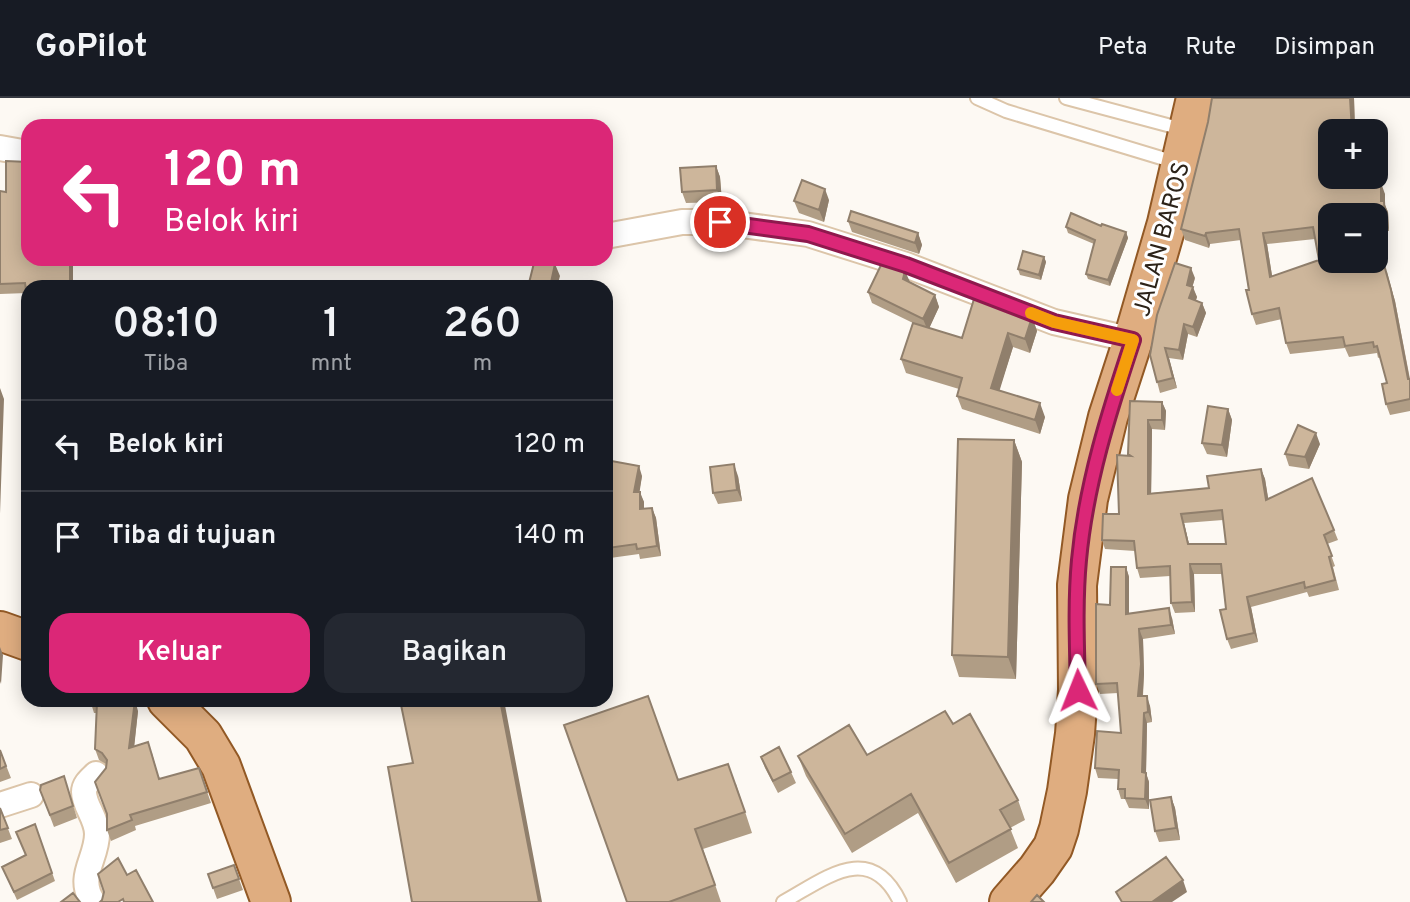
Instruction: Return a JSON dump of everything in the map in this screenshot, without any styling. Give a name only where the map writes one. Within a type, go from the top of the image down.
[{"type":"main road","name":"JALAN BAROS","points":[[1009,902],[1037,870],[1052,847],[1067,792],[1078,690],[1076,612],[1079,558],[1088,499],[1105,428],[1133,340],[1189,131]]},
{"type":"main road","points":[[0,631],[21,638]]},
{"type":"main road","points":[[174,707],[203,736],[221,766],[271,902]]},
{"type":"street","points":[[0,148],[21,152]]},
{"type":"street","points":[[613,235],[682,222],[720,222],[808,234],[906,265],[1054,322],[1133,340]]},
{"type":"street","points":[[93,902],[85,879],[96,848],[97,834],[84,787],[96,774]]},
{"type":"street","points":[[0,805],[32,794]]},
{"type":"lane","points":[[977,98],[1006,111],[1189,131]]},
{"type":"lane","points":[[1066,98],[1189,131]]},
{"type":"lane","points":[[783,902],[842,871],[859,867],[877,873],[887,882],[900,902]]},
{"type":"building","points":[[1212,98],[1350,98],[1351,119],[1318,119],[1318,189],[1381,189],[1381,201],[1384,203],[1318,203],[1318,254],[1313,227],[1263,233],[1270,277],[1318,260],[1318,273],[1386,273],[1410,379],[1410,399],[1386,404],[1382,384],[1387,383],[1377,346],[1374,347],[1373,342],[1345,346],[1343,337],[1286,343],[1279,308],[1252,314],[1246,290],[1249,290],[1239,229],[1206,233],[1205,236],[1181,229]]},
{"type":"building","points":[[6,161],[21,162],[21,266],[70,266],[70,280],[21,280],[21,283],[0,284],[0,191],[6,192]]},
{"type":"building","points":[[716,166],[717,190],[682,192],[680,168]]},
{"type":"building","points":[[802,180],[825,189],[819,210],[794,201]]},
{"type":"building","points":[[851,211],[918,233],[915,243],[848,221]]},
{"type":"building","points":[[1071,213],[1101,226],[1102,224],[1126,232],[1108,280],[1086,274],[1095,240],[1066,227]]},
{"type":"building","points":[[1023,251],[1044,257],[1039,275],[1018,269]]},
{"type":"building","points":[[882,263],[905,271],[903,279],[935,295],[923,319],[868,292]]},
{"type":"building","points":[[1175,263],[1191,268],[1187,285],[1193,287],[1189,298],[1202,303],[1193,327],[1184,324],[1179,350],[1165,348],[1173,378],[1157,382],[1150,355],[1157,315]]},
{"type":"building","points":[[533,266],[555,266],[552,280],[530,280]]},
{"type":"building","points":[[974,299],[1032,317],[1025,339],[1008,333],[991,388],[1040,403],[1035,420],[957,396],[962,378],[901,359],[913,323],[962,338]]},
{"type":"building","points":[[1130,401],[1162,402],[1162,420],[1148,420],[1148,494],[1209,488],[1207,476],[1261,469],[1266,500],[1312,478],[1334,530],[1324,535],[1332,556],[1329,557],[1335,580],[1305,588],[1304,582],[1247,597],[1254,633],[1227,639],[1220,610],[1226,609],[1221,564],[1190,564],[1192,602],[1171,603],[1170,566],[1137,568],[1134,541],[1102,540],[1103,514],[1119,514],[1117,455],[1131,456],[1128,454]],"holes":[[[1222,510],[1226,544],[1188,544],[1181,514]]]},
{"type":"building","points":[[1208,406],[1228,409],[1222,445],[1202,443]]},
{"type":"building","points":[[1298,425],[1316,433],[1305,457],[1285,454]]},
{"type":"building","points":[[958,439],[1014,440],[1008,657],[952,655]]},
{"type":"building","points":[[613,461],[639,466],[634,492],[640,492],[640,509],[652,508],[657,546],[637,549],[636,544],[613,547]]},
{"type":"building","points":[[734,464],[737,490],[713,493],[710,467]]},
{"type":"building","points":[[1111,567],[1126,567],[1126,614],[1169,608],[1171,625],[1139,629],[1141,664],[1138,696],[1147,696],[1148,712],[1144,713],[1142,772],[1146,773],[1145,799],[1125,798],[1125,789],[1118,789],[1119,770],[1095,768],[1097,731],[1121,733],[1117,683],[1096,684],[1096,604],[1110,605]]},
{"type":"building","points":[[648,696],[678,780],[728,764],[745,812],[695,829],[715,885],[669,902],[627,902],[564,725]]},
{"type":"building","points":[[97,707],[134,707],[129,748],[148,742],[159,779],[199,768],[207,792],[130,815],[132,820],[107,830],[107,814],[95,782],[106,768],[107,760],[95,749]]},
{"type":"building","points":[[401,707],[501,707],[539,902],[412,902],[388,767],[413,763]]},
{"type":"building","points":[[945,711],[953,724],[970,714],[1018,800],[1000,810],[1011,829],[949,863],[911,794],[845,834],[798,756],[849,725],[867,755]]},
{"type":"building","points":[[779,747],[791,772],[773,781],[761,757]]},
{"type":"building","points":[[0,750],[6,766],[0,769]]},
{"type":"building","points":[[64,776],[73,806],[50,815],[40,790],[41,785]]},
{"type":"building","points":[[1171,797],[1176,828],[1155,831],[1150,800]]},
{"type":"building","points":[[0,808],[8,828],[0,830]]},
{"type":"building","points":[[35,824],[52,873],[14,892],[2,867],[26,855],[16,832]]},
{"type":"building","points":[[1166,857],[1183,880],[1152,902],[1122,902],[1116,892]]},
{"type":"building","points":[[118,858],[127,875],[136,870],[153,902],[124,902],[123,899],[118,902],[100,902],[104,892],[98,874]]},
{"type":"building","points":[[234,865],[239,879],[213,888],[208,874]]},
{"type":"building","points":[[73,893],[80,902],[61,902]]},
{"type":"building","points":[[1037,895],[1044,902],[1031,902]]},
{"type":"slow traffic","points":[[1031,313],[1054,322],[1133,340],[1117,390]]},
{"type":"route","points":[[720,222],[808,234],[906,265],[1054,322],[1133,340],[1112,401],[1088,499],[1079,558],[1076,612],[1078,690]]}]
